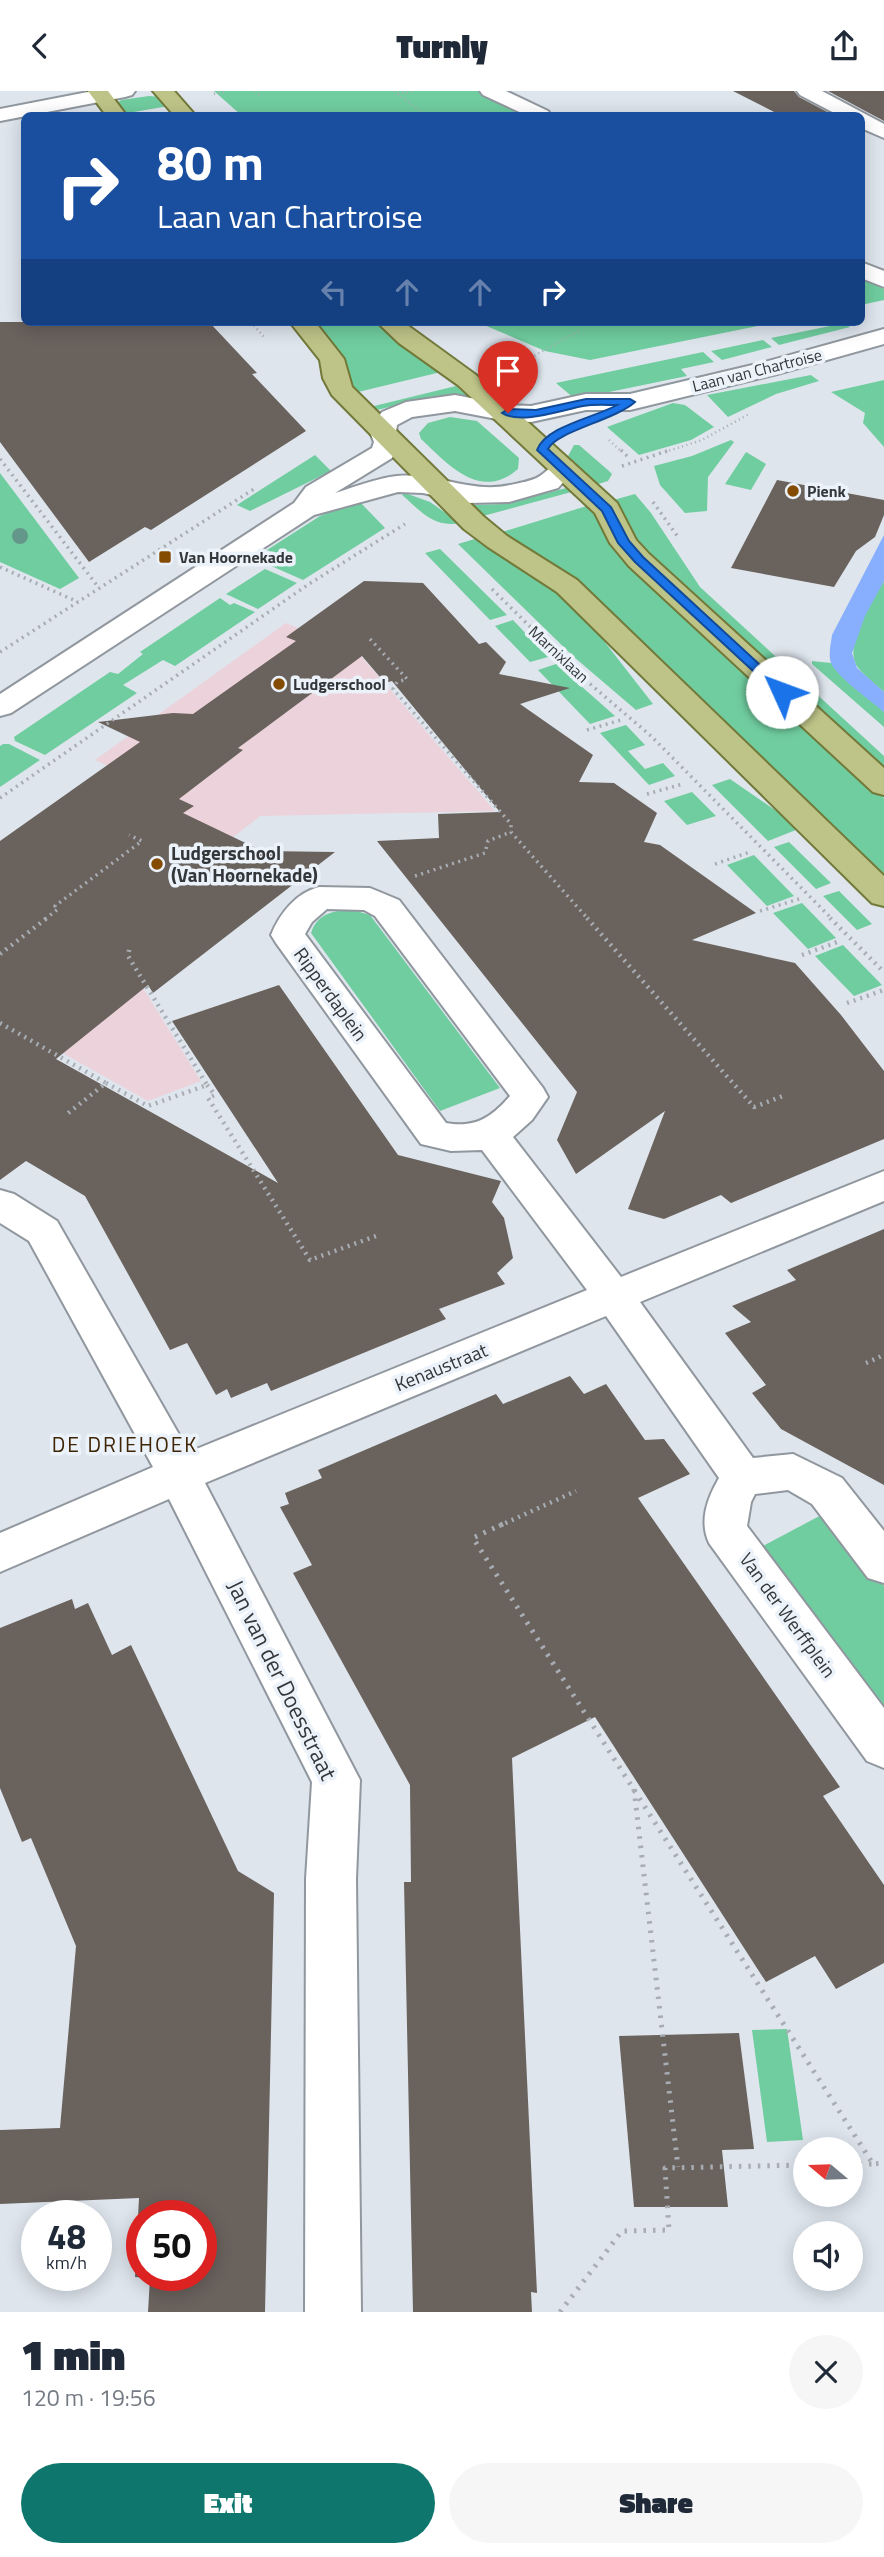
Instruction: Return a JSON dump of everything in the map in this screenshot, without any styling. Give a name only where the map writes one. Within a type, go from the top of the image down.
[{"type":"main road","points":[[163,91],[182,112]]},
{"type":"main road","points":[[99,93],[114,112]]},
{"type":"main road","points":[[306,326],[328,351],[341,390],[383,432],[497,544],[546,570],[567,586],[884,895]]},
{"type":"main road","points":[[392,326],[416,347],[457,372],[607,509],[624,543],[639,560],[884,785]]},
{"type":"street","points":[[0,115],[99,93],[125,91]]},
{"type":"street","points":[[490,91],[535,112]]},
{"type":"street","points":[[807,91],[847,112]]},
{"type":"street","points":[[865,122],[884,132]]},
{"type":"street","points":[[865,271],[884,280]]},
{"type":"street","name":"Laan van Chartroise","points":[[497,410],[531,414],[586,402],[630,402],[768,369],[884,337]]},
{"type":"street","name":"Laan van Chartroise","points":[[442,489],[468,495],[509,494],[549,482],[553,459],[546,442],[554,435],[603,418],[630,402]]},
{"type":"street","points":[[304,509],[314,493],[383,452],[387,442],[383,432],[387,422],[398,413],[435,404],[468,404],[497,410]]},
{"type":"street","points":[[0,707],[304,509],[381,487],[413,484],[442,489]]},
{"type":"street","name":"Ripperdaplein","points":[[379,904],[370,899],[319,898],[291,925],[288,935],[434,1134],[461,1140],[491,1135]]},
{"type":"street","points":[[379,904],[387,908],[530,1097],[515,1116],[491,1135],[614,1297],[742,1477],[793,1472],[827,1491],[884,1564]]},
{"type":"street","name":"Kenaustraat","points":[[0,1553],[178,1475],[884,1185]]},
{"type":"street","name":"Jan van der Doesstraat","points":[[0,1204],[43,1231],[178,1475],[336,1780],[331,1879],[333,2312]]},
{"type":"street","name":"Van der Werffplein","points":[[742,1477],[729,1500],[725,1530],[884,1746]]},
{"type":"path","points":[[255,91],[260,95]]},
{"type":"path","points":[[396,92],[414,91]]},
{"type":"path","points":[[396,92],[422,112]]},
{"type":"path","points":[[254,326],[267,341]]},
{"type":"path","points":[[509,370],[580,330]]},
{"type":"path","name":"Laan van Chartroise","points":[[617,468],[702,440],[759,408]]},
{"type":"path","points":[[608,439],[628,457]]},
{"type":"path","points":[[0,459],[99,589]]},
{"type":"path","points":[[0,652],[264,483]]},
{"type":"path","points":[[0,798],[309,584],[416,517],[381,487]]},
{"type":"path","points":[[0,567],[78,602]]},
{"type":"path","name":"Marnixlaan","points":[[485,582],[576,672],[651,736],[884,972]]},
{"type":"path","points":[[370,639],[407,679],[397,682],[393,689],[511,824],[511,832],[754,1107],[783,1096]]},
{"type":"path","points":[[587,730],[621,720]]},
{"type":"path","points":[[647,794],[683,784]]},
{"type":"path","points":[[379,904],[415,876],[485,853],[488,841],[511,832]]},
{"type":"path","points":[[0,954],[58,909],[55,906],[142,841],[129,835]]},
{"type":"path","points":[[715,864],[750,852]]},
{"type":"path","points":[[760,911],[799,899]]},
{"type":"path","points":[[802,955],[840,941]]},
{"type":"path","points":[[130,945],[128,955],[215,1095],[208,1098],[310,1260],[376,1236]]},
{"type":"path","points":[[847,1003],[884,990]]},
{"type":"path","points":[[0,1023],[148,1106],[207,1085]]},
{"type":"path","points":[[67,1114],[106,1083]]},
{"type":"path","points":[[866,1363],[884,1355]]},
{"type":"path","points":[[576,1491],[473,1538],[873,2164]]},
{"type":"path","points":[[633,1785],[678,2167]]},
{"type":"path","points":[[863,2164],[884,2163]]},
{"type":"path","points":[[559,2312],[622,2231],[669,2229],[665,2168],[793,2165]]},
{"type":"shaded area","name":"Ludgerschool (Van Hoornekade)","points":[[286,623],[361,656],[495,811],[260,816],[136,914],[123,956],[201,1081],[148,1101],[0,1018],[190,805],[95,760]]},
{"type":"green space","points":[[214,91],[480,91],[523,112],[238,112]]},
{"type":"green space","points":[[160,97],[169,106],[120,112],[115,105],[121,100]]},
{"type":"green space","points":[[865,280],[884,289],[884,300],[865,304]]},
{"type":"green space","points":[[314,326],[380,326],[396,342],[441,372],[354,393],[346,378],[346,366],[341,356]]},
{"type":"green space","points":[[486,326],[757,326],[590,360],[545,351]]},
{"type":"green space","points":[[830,326],[850,327],[779,345],[771,338]]},
{"type":"green space","points":[[763,340],[772,347],[722,360],[711,351]]},
{"type":"green space","points":[[703,352],[714,362],[681,369],[687,376],[575,399],[556,383]]},
{"type":"green space","points":[[811,375],[819,381],[776,394],[728,417],[707,395]]},
{"type":"green space","points":[[884,380],[884,447],[863,423],[865,413],[831,392]]},
{"type":"green space","points":[[456,386],[466,395],[434,396],[373,411],[370,407]]},
{"type":"green space","points":[[673,403],[685,405],[714,427],[691,440],[639,455],[607,427]]},
{"type":"green space","points":[[450,417],[477,421],[519,458],[518,469],[491,482],[478,481],[465,476],[442,459],[421,439],[419,433],[428,423]]},
{"type":"green space","points":[[731,440],[734,442],[708,477],[707,511],[685,513],[660,485],[654,466],[692,456]]},
{"type":"green space","points":[[574,445],[579,445],[612,474],[608,481],[595,485],[567,458]]},
{"type":"green space","points":[[746,452],[766,464],[751,490],[725,484]]},
{"type":"green space","points":[[315,455],[331,471],[250,511],[237,505]]},
{"type":"green space","points":[[0,473],[79,578],[60,589],[0,562]]},
{"type":"green space","points":[[570,487],[575,491],[483,516],[473,505],[504,504]]},
{"type":"green space","points":[[405,493],[430,502],[460,523],[435,521],[402,495]]},
{"type":"green space","points":[[635,494],[651,513],[700,587],[884,756],[884,774],[645,553],[610,501]]},
{"type":"green space","points":[[358,500],[385,528],[303,580],[269,565],[282,557],[267,550],[320,516]]},
{"type":"green space","points":[[590,505],[617,554],[884,798],[884,881],[563,571],[499,533]]},
{"type":"green space","points":[[478,538],[537,574],[583,614],[653,704],[636,710],[574,657],[458,544]]},
{"type":"green space","points":[[440,549],[507,615],[490,620],[425,553]]},
{"type":"green space","points":[[265,569],[297,583],[258,609],[226,594]]},
{"type":"green space","points":[[884,581],[884,692],[859,669],[854,660],[854,649],[860,625]]},
{"type":"green space","points":[[220,598],[230,605],[234,603],[255,612],[175,666],[163,660],[123,685],[137,693],[45,755],[15,741],[14,737],[110,672],[118,674],[143,654],[140,652]]},
{"type":"green space","points":[[513,620],[548,657],[530,662],[495,626]]},
{"type":"green space","points":[[812,661],[831,663],[884,712],[884,727],[812,664]]},
{"type":"green space","points":[[556,664],[615,716],[590,724],[538,670]]},
{"type":"green space","points":[[626,725],[645,745],[628,751],[645,769],[663,763],[675,776],[649,785],[600,733]]},
{"type":"green space","points":[[9,744],[40,760],[0,787],[0,746]]},
{"type":"green space","points":[[730,779],[801,828],[768,841],[712,785]]},
{"type":"green space","points":[[692,792],[716,816],[687,825],[664,801]]},
{"type":"green space","points":[[789,842],[831,883],[816,889],[774,847]]},
{"type":"green space","points":[[754,855],[794,896],[767,906],[727,865]]},
{"type":"green space","points":[[839,891],[872,924],[857,930],[823,896]]},
{"type":"green space","points":[[802,903],[836,938],[808,949],[773,913]]},
{"type":"green space","points":[[353,910],[370,915],[500,1088],[440,1111],[311,933],[322,917]]},
{"type":"green space","points":[[843,945],[882,985],[854,996],[815,956]]},
{"type":"green space","points":[[827,1512],[884,1586],[884,1717],[761,1547]]},
{"type":"green space","points":[[787,2029],[803,2137],[793,2137],[793,2141],[767,2142],[752,2030]]},
{"type":"water","points":[[884,535],[884,581],[865,616],[852,653],[857,668],[884,692],[884,712],[834,669],[830,653],[832,635]]},
{"type":"building","points":[[733,91],[794,91],[799,97],[827,112],[774,112]]},
{"type":"building","points":[[828,91],[884,91],[884,121]]},
{"type":"building","points":[[0,322],[21,322],[21,326],[213,326],[257,373],[252,374],[306,431],[151,530],[145,527],[89,562],[0,442]]},
{"type":"building","points":[[777,480],[884,500],[884,515],[875,537],[856,551],[834,587],[731,568]]},
{"type":"building","points":[[364,581],[423,583],[479,644],[486,642],[506,662],[499,674],[570,688],[520,704],[593,755],[579,782],[614,783],[657,813],[644,842],[660,845],[756,913],[692,940],[795,963],[841,1015],[884,1071],[884,1139],[731,1203],[721,1195],[664,1219],[628,1209],[665,1111],[576,1174],[557,1140],[577,1092],[377,841],[439,838],[438,814],[500,812],[392,681],[385,683],[362,656],[238,748],[243,750],[179,799],[194,806],[183,813],[262,851],[335,852],[153,993],[148,985],[56,1059],[278,1183],[172,1021],[279,985],[398,1155],[501,1181],[492,1202],[504,1218],[513,1258],[497,1273],[505,1284],[439,1309],[446,1319],[271,1391],[267,1383],[231,1398],[227,1389],[216,1395],[187,1343],[170,1350],[85,1196],[26,1161],[0,1180],[0,841],[140,742],[98,722],[173,713],[193,714],[296,641],[286,637]]},
{"type":"building","points":[[884,1229],[884,1485],[781,1429],[752,1393],[766,1385],[725,1333],[751,1322],[732,1306],[796,1280],[787,1270]]},
{"type":"building","points":[[570,1376],[584,1394],[606,1384],[645,1440],[664,1439],[690,1474],[638,1498],[840,1787],[823,1796],[884,1885],[884,1963],[836,1989],[815,1956],[766,1982],[595,1717],[512,1758],[537,2293],[531,2292],[532,2312],[413,2312],[404,1882],[411,1882],[410,1785],[293,1573],[312,1565],[280,1507],[289,1504],[285,1493],[322,1478],[318,1470],[496,1394],[503,1404]]},
{"type":"building","points":[[72,1599],[75,1609],[88,1603],[112,1655],[131,1645],[238,1871],[274,1893],[265,2312],[148,2312],[149,2291],[217,2291],[217,2200],[21,2200],[21,2203],[0,2204],[0,2130],[60,2128],[76,1946],[31,1838],[22,1842],[0,1788],[0,1628]]},
{"type":"building","points":[[739,2033],[754,2149],[722,2150],[728,2207],[634,2207],[619,2036]]},
{"type":"place","name":"Pienk","points":[[793,491]]},
{"type":"place","name":"Van Hoornekade","points":[[165,557]]},
{"type":"place","name":"Ludgerschool","points":[[279,684]]},
{"type":"place","name":"Ludgerschool (Van Hoornekade)","points":[[157,864]]},
{"type":"district","name":"DE DRIEHOEK","points":[[125,1445]]},
{"type":"route","points":[[508,413],[536,413],[586,402],[630,402],[603,418],[554,435],[546,442],[543,450],[607,509],[624,543],[639,560],[782,692]]}]
